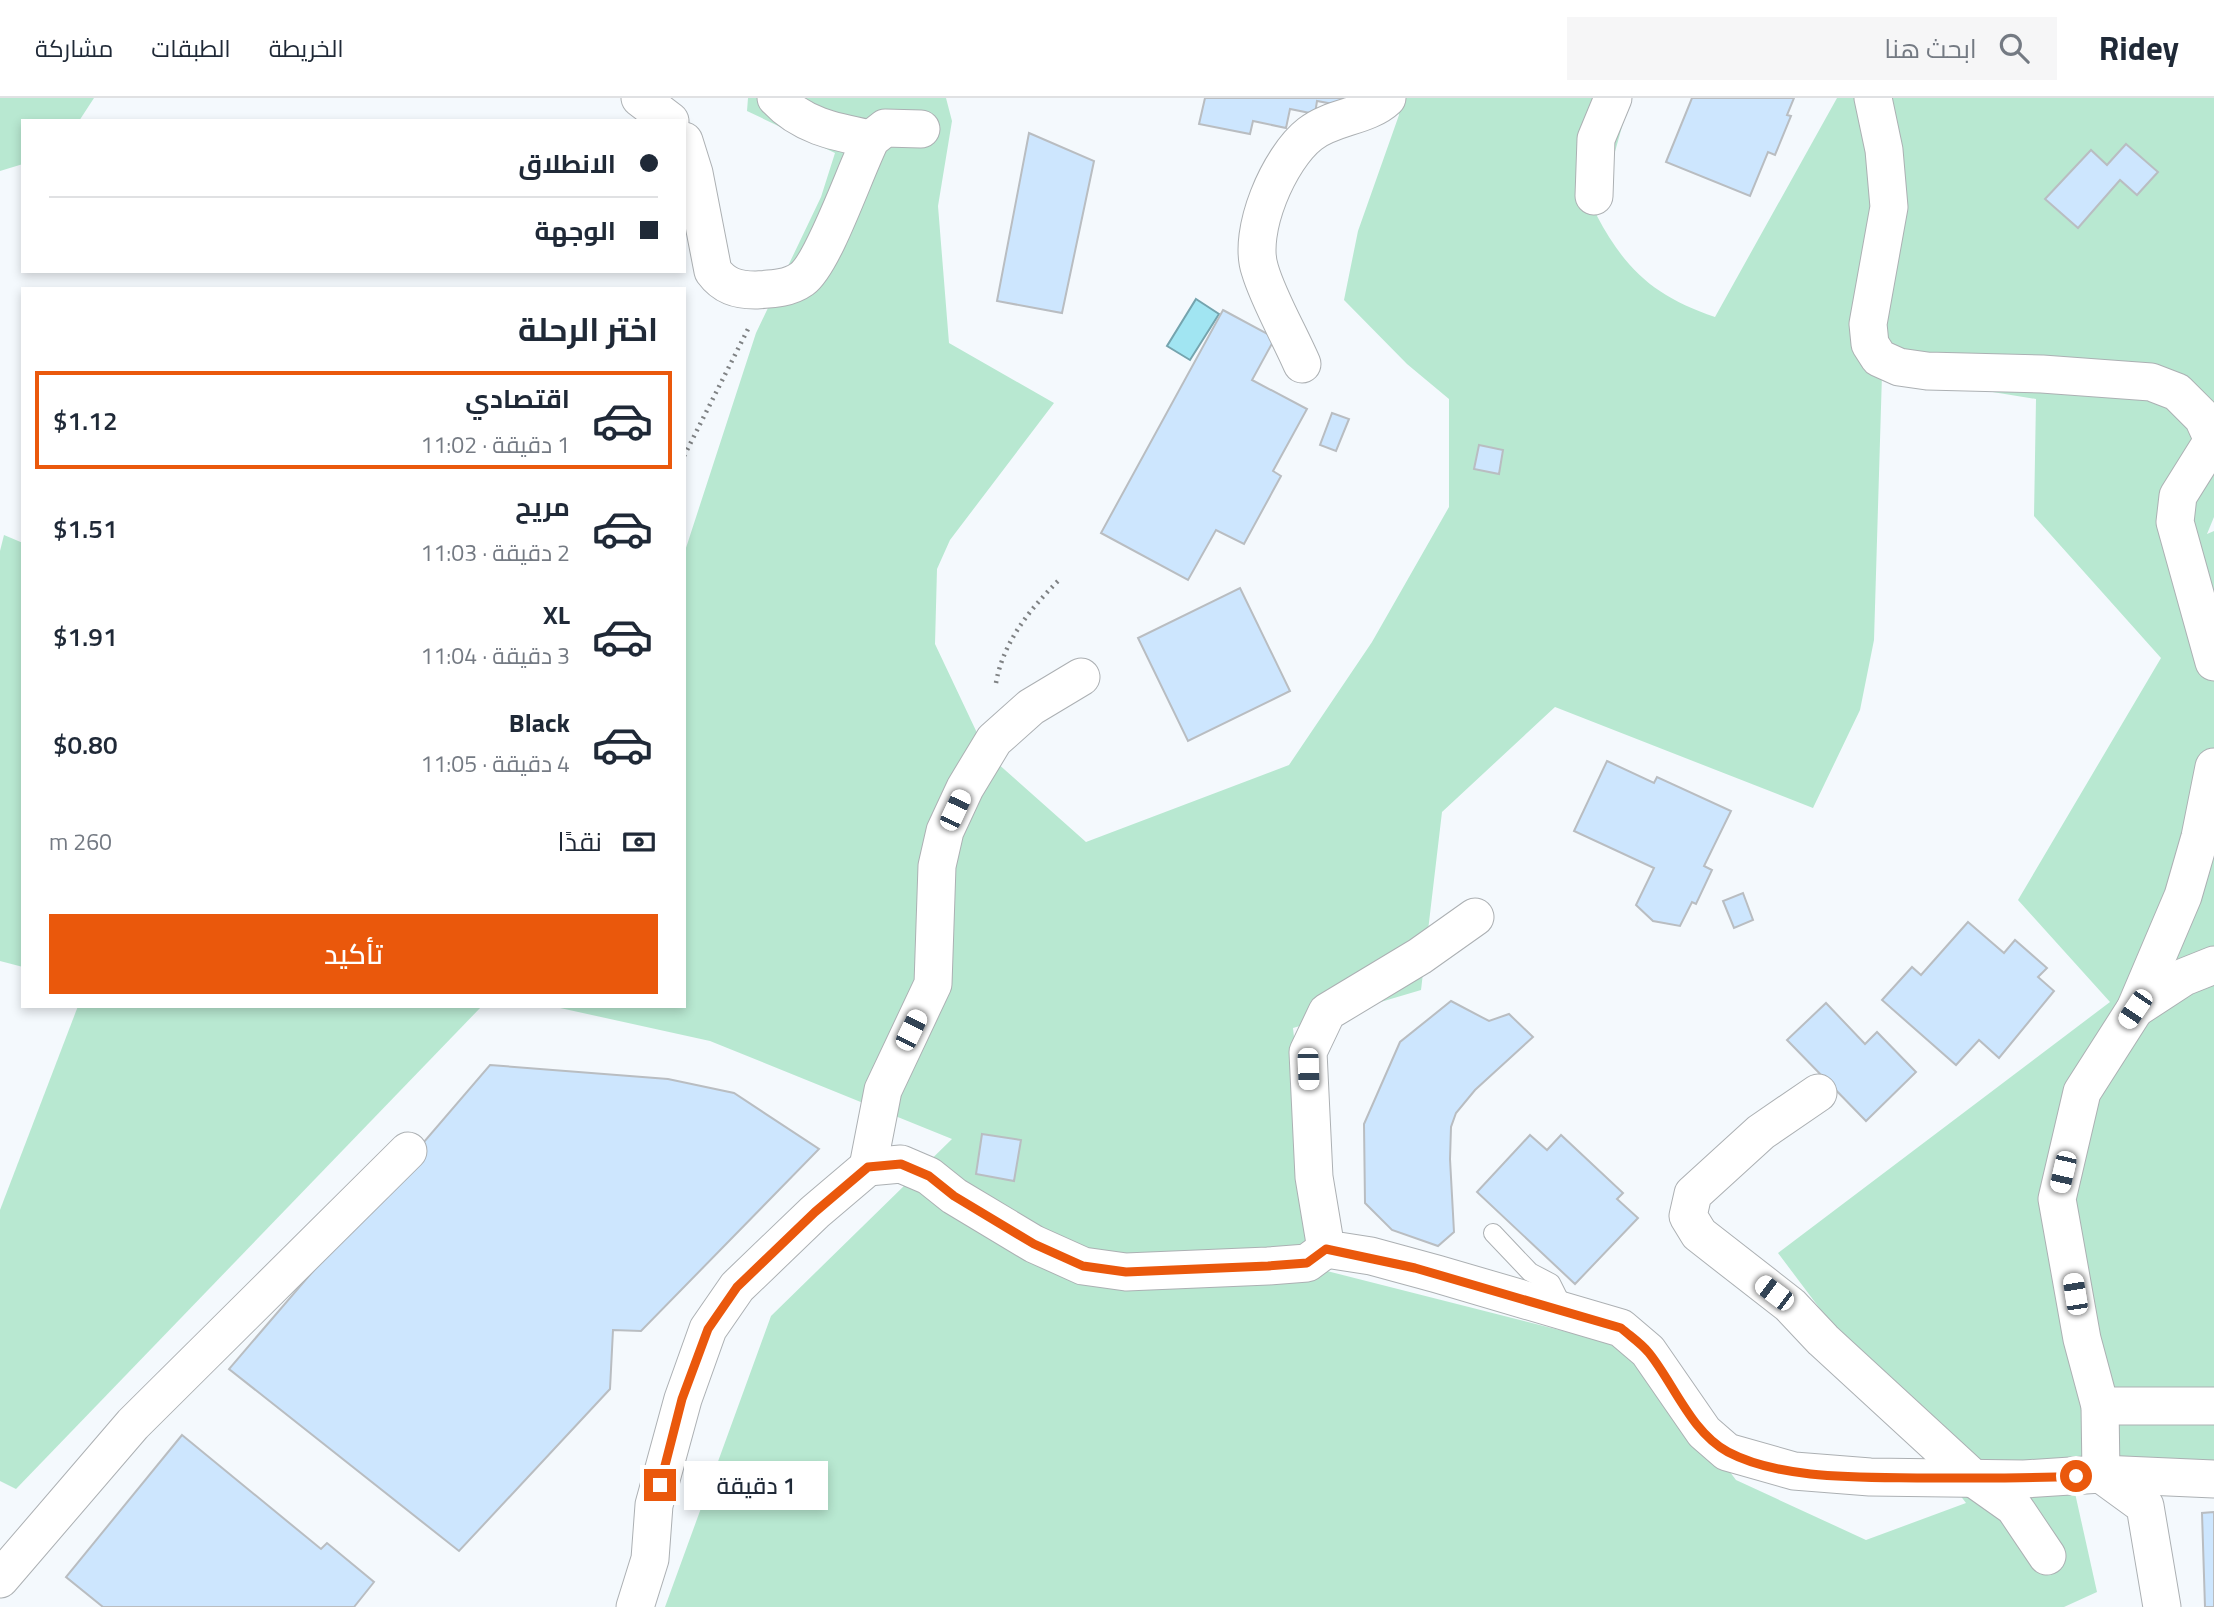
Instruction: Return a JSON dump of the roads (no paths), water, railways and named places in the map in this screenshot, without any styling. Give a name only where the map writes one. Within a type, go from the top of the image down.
[{"type":"street","points":[[640,98],[667,119]]},
{"type":"street","points":[[776,98],[799,118],[821,129],[871,139]]},
{"type":"street","points":[[1302,364],[1259,269],[1258,248],[1266,203],[1290,153],[1311,133],[1338,118],[1379,105],[1387,98]]},
{"type":"street","points":[[1594,197],[1595,139],[1613,98]]},
{"type":"street","points":[[1873,98],[1884,150],[1889,207],[1868,324],[1870,344],[1879,358],[1899,367],[1927,372],[2042,374],[2151,382],[2177,392],[2203,418],[2214,440],[2178,496],[2175,522],[2214,662]]},
{"type":"street","points":[[686,147],[694,173],[713,271],[722,283],[742,290],[786,287],[804,278],[820,255],[871,139],[885,128],[920,122]]},
{"type":"street","points":[[868,1167],[883,1090],[933,984],[937,866],[945,831],[965,788],[994,740],[1031,707],[1081,677]]},
{"type":"street","points":[[2101,1474],[2100,1406],[2082,1339],[2057,1199],[2082,1092],[2135,1009],[2183,896],[2200,837],[2214,767]]},
{"type":"street","points":[[1326,1249],[1314,1177],[1308,1052],[1326,1012],[1420,956],[1475,917]]},
{"type":"street","points":[[2135,1009],[2184,977],[2214,965]]},
{"type":"street","points":[[1818,1093],[1761,1132],[1693,1194],[1688,1216],[1699,1234],[1790,1304],[1823,1340],[1973,1478],[2014,1507],[2047,1556]]},
{"type":"street","points":[[0,1579],[133,1424],[408,1151]]},
{"type":"street","points":[[635,1607],[650,1559],[654,1505],[682,1399],[708,1329],[737,1287],[815,1212],[868,1167],[901,1164],[929,1176],[954,1196],[1034,1244],[1083,1266],[1126,1272],[1268,1266],[1307,1263],[1326,1249],[1371,1256],[1621,1328],[1648,1351],[1704,1432],[1727,1452],[1794,1471],[1870,1477],[1973,1478],[2101,1474],[2214,1479]]},
{"type":"street","points":[[2100,1406],[2214,1406]]},
{"type":"street","points":[[2101,1474],[2145,1506],[2162,1607]]},
{"type":"lane","points":[[1493,1233],[1530,1272],[1551,1283],[1565,1312]]},
{"type":"water","points":[[1196,299],[1219,314],[1190,360],[1167,346]]}]
